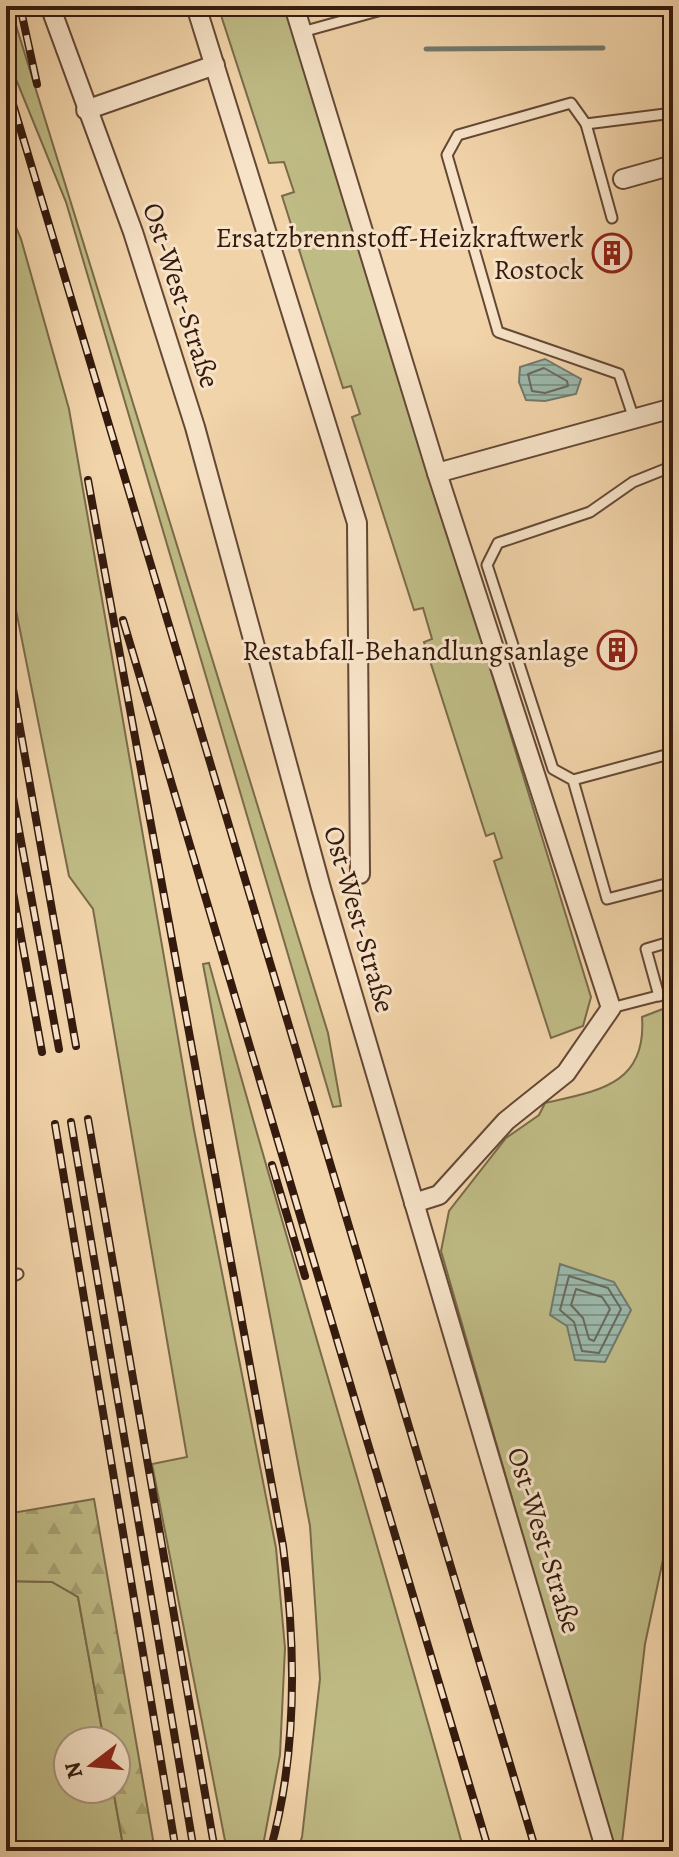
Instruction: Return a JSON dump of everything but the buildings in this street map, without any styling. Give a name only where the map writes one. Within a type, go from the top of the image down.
[{"type":"street","name":"Ost-West-Straße","points":[[50,6],[86,110],[129,218],[195,427],[321,888],[606,1851]]},
{"type":"street","points":[[196,6],[357,523],[360,874]]},
{"type":"street","points":[[294,6],[437,473],[611,1008],[566,1073],[506,1121],[439,1195],[414,1203]]},
{"type":"street","points":[[86,110],[215,65]]},
{"type":"street","points":[[623,179],[673,165]]},
{"type":"street","points":[[437,473],[673,408]]},
{"type":"lane","points":[[302,32],[396,6]]},
{"type":"lane","points":[[612,218],[586,124],[571,103],[458,135],[447,155],[498,332],[619,374],[634,419]]},
{"type":"lane","points":[[586,124],[673,113]]},
{"type":"lane","points":[[673,466],[633,482],[590,512],[498,543],[487,565],[553,769],[573,780],[673,753]]},
{"type":"lane","points":[[573,780],[607,899],[673,882]]},
{"type":"lane","points":[[659,996],[646,949],[673,941]]},
{"type":"lane","points":[[611,1008],[673,992]]},
{"type":"lane","points":[[6,1280],[18,1274]]},
{"type":"green space","points":[[6,6],[10,6],[328,1033],[341,1106],[333,1107],[66,202],[11,67],[6,44]]},
{"type":"green space","points":[[218,6],[287,6],[591,997],[583,1026],[551,1038],[494,861],[502,858],[494,833],[486,836],[424,642],[432,639],[423,608],[414,610],[352,417],[360,414],[351,386],[343,388],[282,196],[294,192],[284,162],[269,163]]},
{"type":"green space","points":[[6,203],[21,239],[69,409],[194,1130],[276,1548],[285,1648],[280,1755],[262,1851],[227,1851],[152,1464],[187,1457],[93,909],[69,876],[6,560]]},
{"type":"green space","points":[[209,963],[464,1851],[297,1851],[302,1837],[320,1679],[310,1526],[203,964]]},
{"type":"green space","points":[[673,1005],[673,1513],[645,1644],[621,1851],[617,1851],[606,1825],[441,1251],[449,1211],[506,1138],[539,1115],[545,1103],[583,1094],[615,1081],[627,1071],[636,1057],[641,1040],[642,1017]]},
{"type":"green space","points":[[94,1499],[155,1851],[124,1851],[116,1805],[132,1805],[132,1725],[101,1725],[78,1597],[52,1582],[6,1581],[6,1514]]},
{"type":"green space","points":[[6,1581],[52,1582],[78,1597],[101,1725],[52,1725],[52,1805],[116,1805],[124,1851],[6,1851]]},
{"type":"water","points":[[545,359],[581,379],[576,394],[545,401],[526,400],[519,382],[520,367]]},
{"type":"water","points":[[560,1264],[614,1282],[631,1310],[605,1362],[575,1360],[567,1326],[550,1315]]},
{"type":"waterway","points":[[426,49],[603,48]]},
{"type":"railway","points":[[20,6],[37,84]]},
{"type":"railway","points":[[6,81],[536,1851]]},
{"type":"railway","points":[[88,480],[283,1546],[290,1622],[292,1699],[286,1776],[270,1851]]},
{"type":"railway","points":[[123,620],[489,1851]]},
{"type":"railway","points":[[6,649],[76,1046]]},
{"type":"railway","points":[[6,759],[59,1049]]},
{"type":"railway","points":[[6,854],[42,1052]]},
{"type":"railway","points":[[88,1119],[215,1851]]},
{"type":"railway","points":[[71,1122],[194,1851]]},
{"type":"railway","points":[[55,1124],[176,1851]]},
{"type":"railway","points":[[272,1165],[305,1276]]},
{"type":"place","name":"Ersatzbrennstoff-Heizkraftwerk Rostock","points":[[612,253]]},
{"type":"place","name":"Restabfall-Behandlungsanlage","points":[[617,650]]}]
